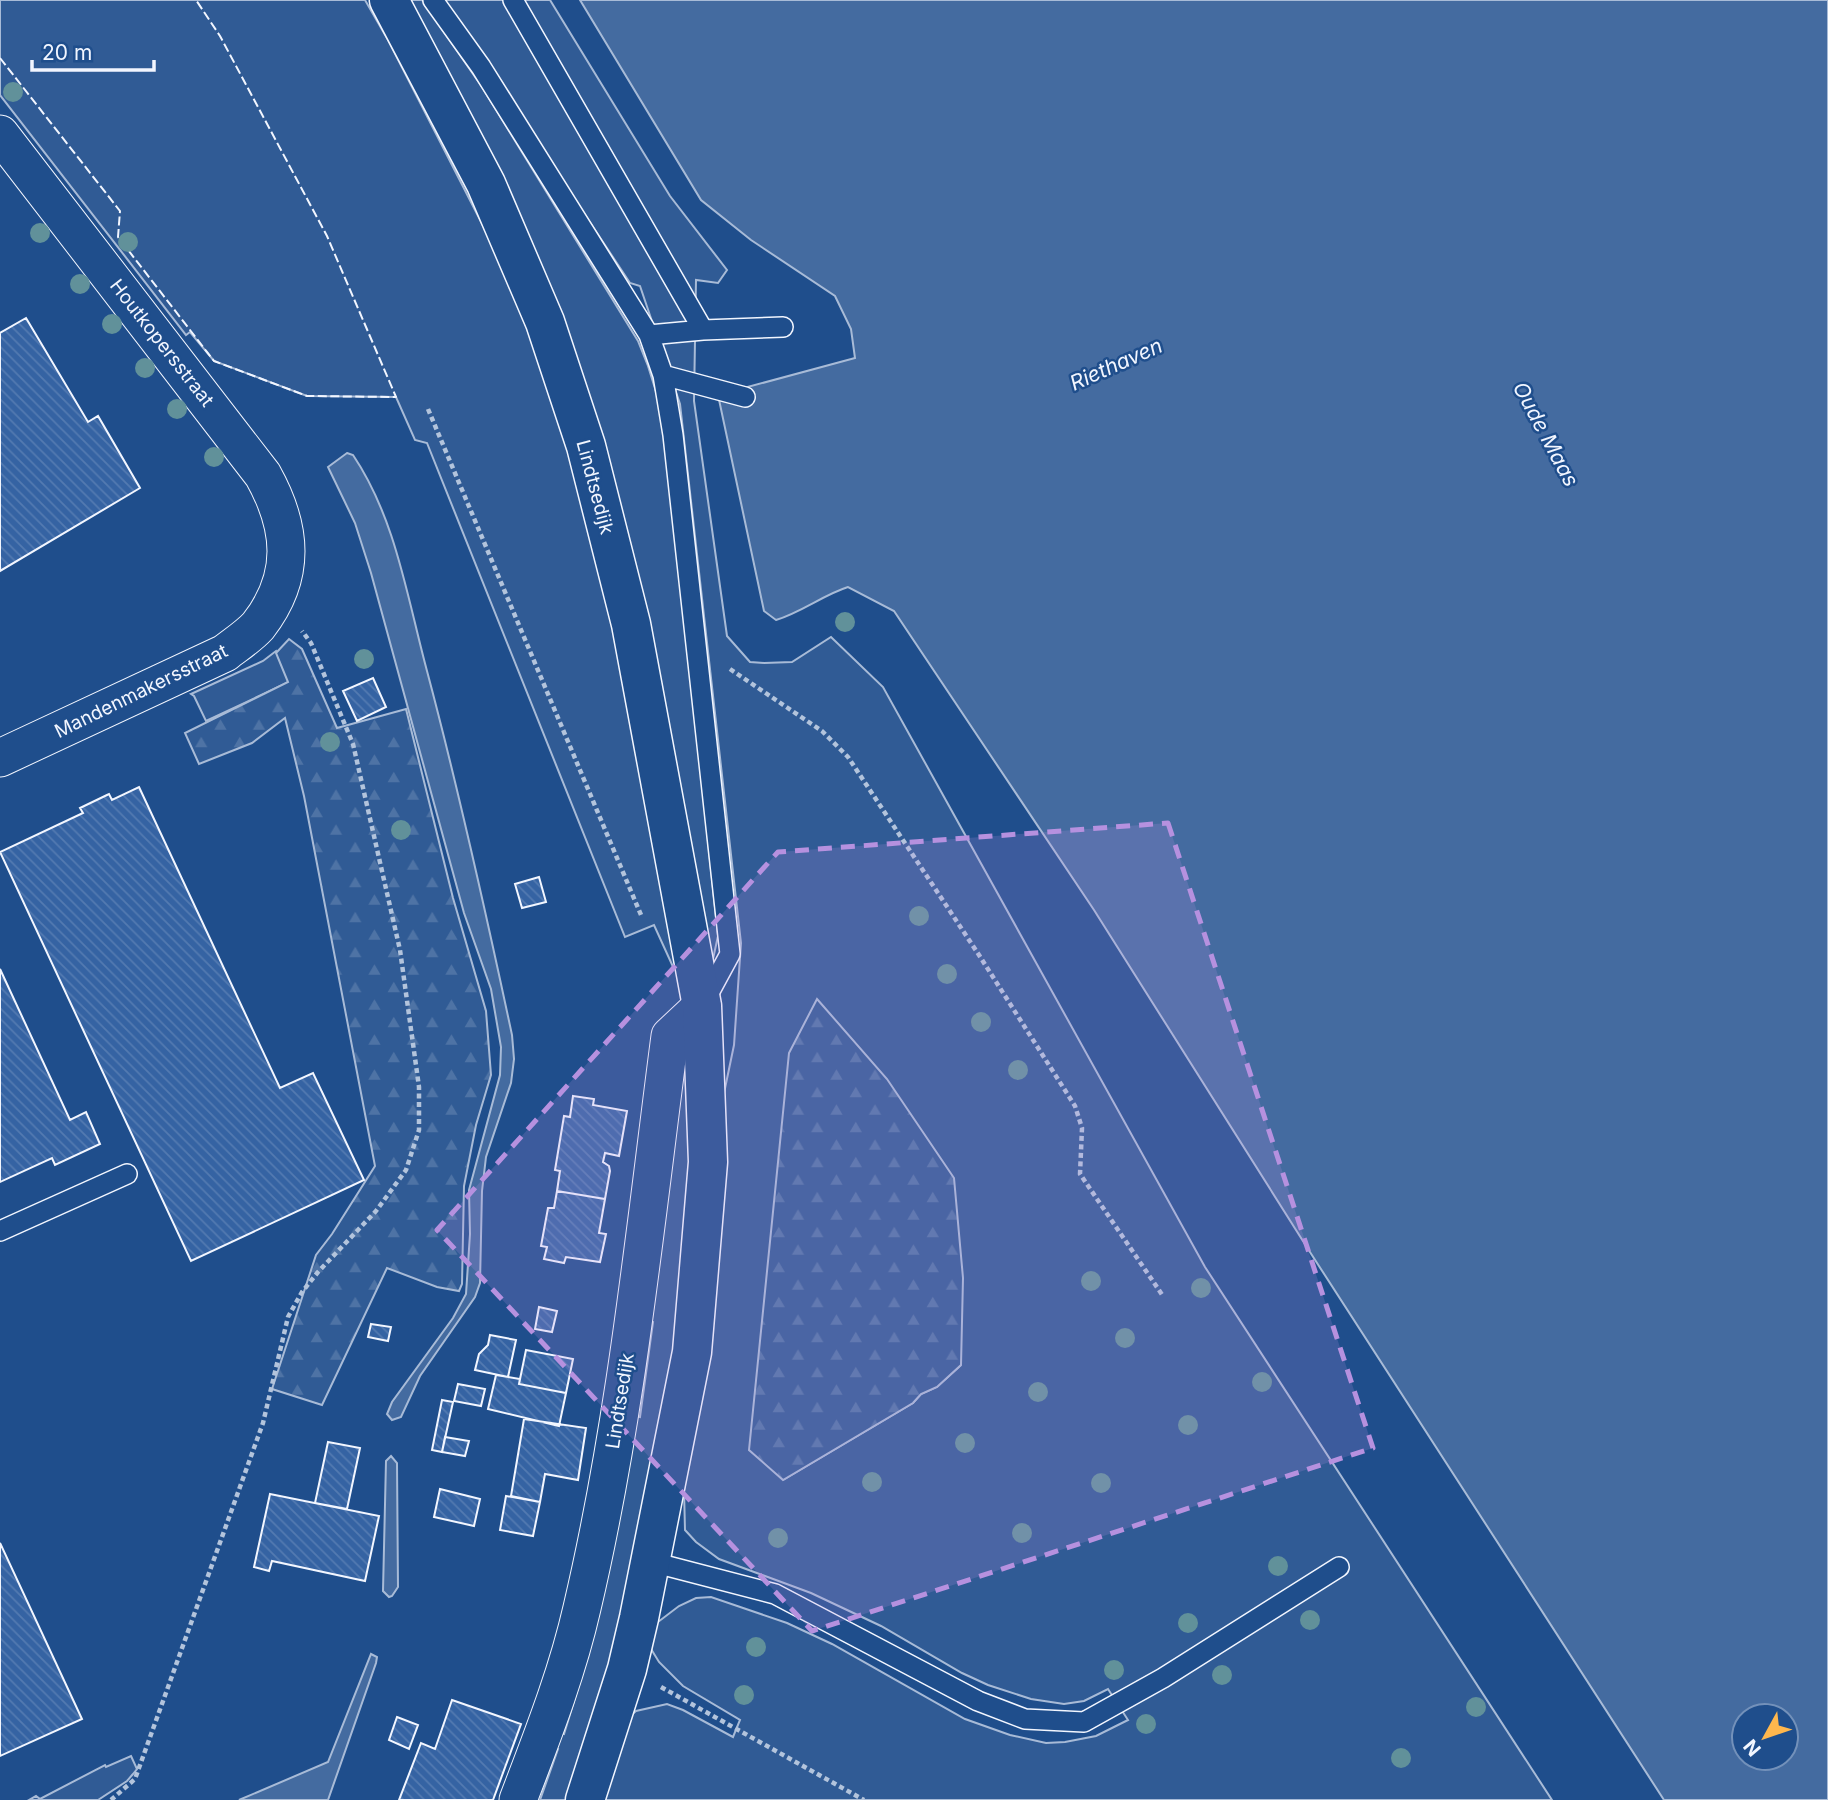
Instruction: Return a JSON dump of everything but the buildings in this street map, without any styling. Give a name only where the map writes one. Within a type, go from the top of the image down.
[{"type":"street","name":"Lindtsedijk","points":[[389,0],[486,184],[545,323],[586,446],[631,624],[702,1006],[708,1162],[692,1352],[652,1562],[626,1669],[585,1800]]},
{"type":"street","name":"Houtkopersstraat","points":[[0,134],[263,475],[278,500],[285,527],[281,583]]},
{"type":"street","name":"Mandenmakersstraat","points":[[0,758],[225,653],[257,628],[281,583]]},
{"type":"street","name":"Lindtsedijk","points":[[518,1800],[558,1693],[582,1610],[600,1522],[618,1423],[670,1036],[702,1006]]},
{"type":"lane","points":[[433,0],[481,67],[649,335],[663,375],[673,435],[730,954],[702,1006]]},
{"type":"lane","points":[[513,0],[703,330]]},
{"type":"lane","points":[[649,335],[783,327]]},
{"type":"lane","points":[[663,375],[745,397]]},
{"type":"lane","points":[[0,1231],[127,1174]]},
{"type":"lane","points":[[652,1562],[775,1594],[978,1701],[1025,1719],[1084,1723],[1163,1678],[1339,1567]]},
{"type":"path","points":[[428,409],[646,926]]},
{"type":"path","points":[[111,1800],[135,1779],[263,1423],[288,1317],[302,1292],[376,1211],[405,1170],[419,1130],[419,1087],[400,950],[353,744],[311,643],[281,583]]},
{"type":"path","points":[[697,647],[822,731],[848,757],[1075,1106],[1082,1128],[1080,1174],[1163,1296]]},
{"type":"path","points":[[626,1669],[705,1710],[864,1800]]},
{"type":"highlighted area","points":[[1168,823],[1373,1448],[812,1631],[437,1230],[778,852]]},
{"type":"shaded area","points":[[0,0],[365,0],[496,251],[546,376],[592,532],[623,672],[679,969],[674,969],[654,925],[625,937],[427,443],[415,440],[396,397],[307,396],[214,361],[190,332],[186,335],[0,95]]},
{"type":"shaded area","points":[[403,0],[422,0],[482,87],[638,341],[648,366],[663,414],[718,936],[713,959],[707,958],[634,579]]},
{"type":"shaded area","points":[[443,0],[550,0],[670,196],[727,270],[718,283],[696,280],[694,401],[727,636],[750,662],[764,663],[792,662],[831,637],[883,687],[1205,1267],[1552,1800],[603,1800],[629,1717],[636,1711],[667,1704],[733,1737],[740,1720],[683,1686],[659,1662],[648,1644],[654,1625],[679,1606],[696,1598],[711,1597],[787,1623],[832,1644],[965,1719],[1010,1735],[1046,1743],[1065,1742],[1096,1736],[1128,1720],[1108,1689],[1084,1701],[1064,1704],[1031,1699],[988,1685],[881,1626],[811,1593],[719,1559],[685,1530],[684,1490],[714,1295],[723,1098],[734,1045],[741,943],[680,404],[640,286],[630,283]],"holes":[[[961,1365],[937,1387],[921,1394],[913,1403],[783,1480]]]},
{"type":"shaded area","points":[[276,651],[289,682],[206,721],[191,694],[263,661]]},
{"type":"shaded area","points":[[685,1046],[692,1155],[678,1342],[633,1592],[569,1800],[540,1800],[558,1749],[551,1745],[555,1732],[564,1734],[589,1652],[629,1415],[640,1417],[653,1322],[643,1320],[653,1310]]},
{"type":"shaded area","points":[[131,1756],[137,1769],[127,1781],[98,1800],[29,1800],[36,1796],[40,1799],[105,1765],[106,1767]]},
{"type":"green space","points":[[289,639],[302,649],[337,728],[406,709],[453,898],[486,1011],[491,1075],[476,1125],[464,1186],[462,1284],[459,1291],[437,1287],[387,1268],[322,1405],[272,1389],[316,1255],[375,1166],[304,796],[285,718],[252,743],[199,764],[185,733],[288,682],[276,653]]},
{"type":"green space","points":[[817,999],[887,1079],[954,1178],[963,1278],[961,1365],[937,1387],[921,1394],[913,1403],[783,1480],[749,1450],[789,1053]]},
{"type":"water","points":[[580,0],[1828,0],[1828,1800],[1664,1800],[1308,1249],[1094,910],[894,611],[848,587],[776,620],[764,611],[718,395],[855,358],[851,329],[835,296],[751,240],[701,200]]},
{"type":"water","points":[[347,453],[353,455],[368,480],[399,559],[472,852],[512,1035],[514,1059],[511,1083],[486,1157],[482,1191],[480,1283],[475,1297],[420,1376],[401,1417],[392,1420],[387,1414],[392,1402],[453,1318],[466,1294],[470,1234],[469,1190],[500,1075],[501,1047],[491,989],[464,913],[371,573],[355,523],[328,467]]},
{"type":"water","points":[[391,1456],[397,1463],[398,1587],[389,1597],[383,1591],[386,1461]]},
{"type":"water","points":[[371,1654],[377,1657],[376,1663],[328,1800],[239,1800],[328,1762]]},
{"type":"fence","points":[[0,58],[120,211],[118,237],[214,361],[307,396],[396,397],[327,236],[220,36],[196,0]]},
{"type":"water label","name":"Riethaven","points":[[1116,364]]},
{"type":"water label","name":"Oude Maas","points":[[1546,434]]}]
